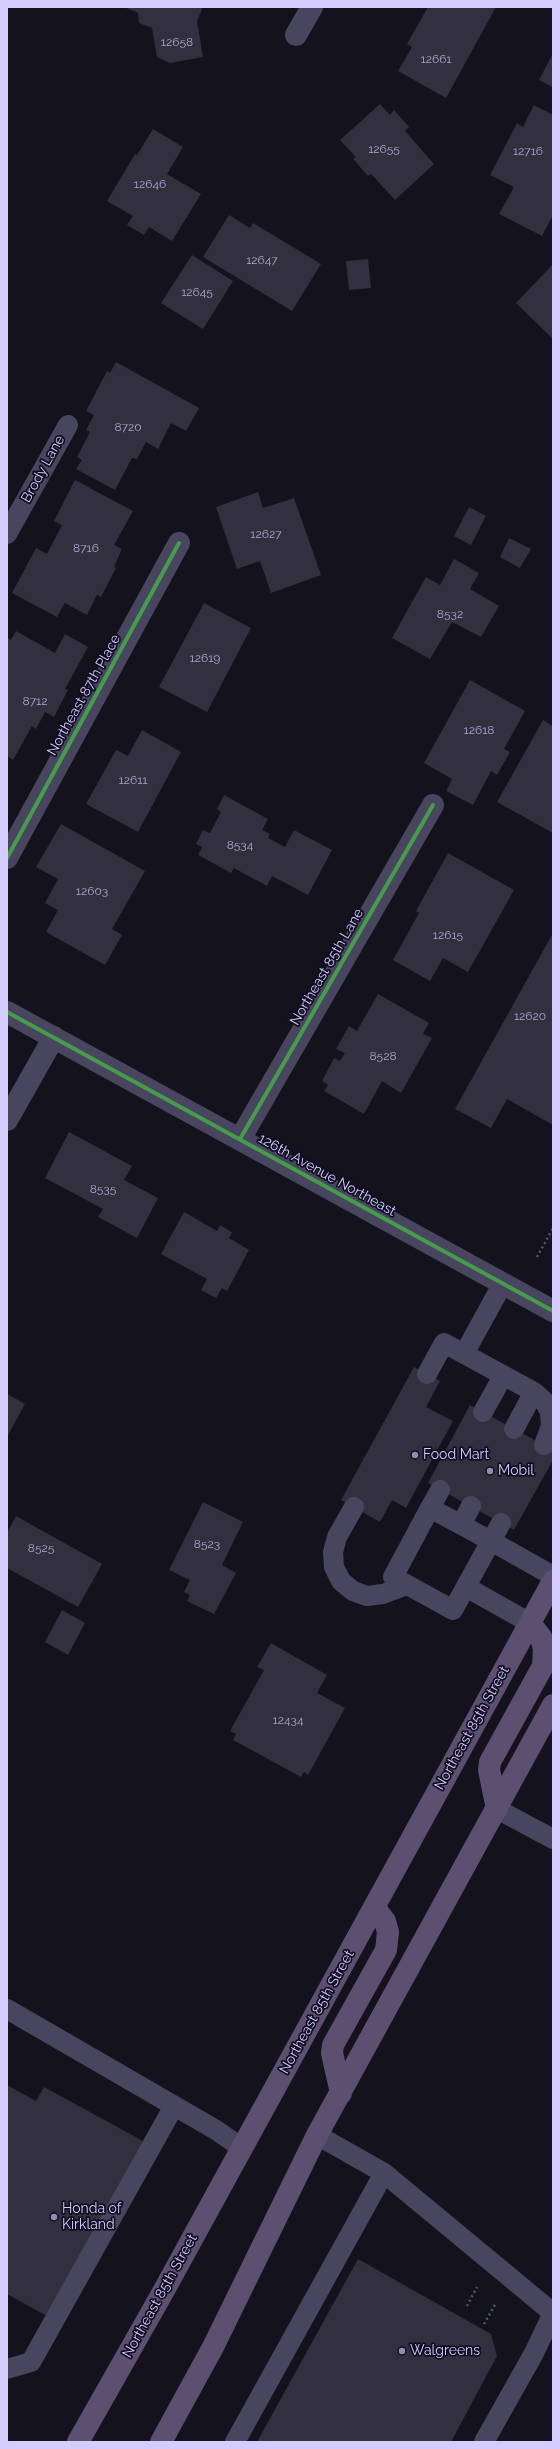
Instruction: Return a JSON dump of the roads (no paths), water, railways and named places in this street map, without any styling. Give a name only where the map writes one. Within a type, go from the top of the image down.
[{"type":"main road","name":"Northeast 85th Street","points":[[78,2442],[242,2148],[553,1581]]},
{"type":"main road","points":[[497,1809],[489,1770],[490,1762],[542,1666],[544,1649],[541,1637],[530,1623]]},
{"type":"main road","points":[[161,2442],[213,2347],[317,2135],[553,1705]]},
{"type":"main road","points":[[341,2093],[332,2053],[334,2045],[386,1950],[388,1932],[385,1921],[374,1907]]},
{"type":"street","points":[[296,36],[312,7]]},
{"type":"street","name":"Northeast 87th Place","points":[[7,858],[179,543]]},
{"type":"street","name":"Northeast 85th Lane","points":[[240,1139],[433,805]]},
{"type":"street","name":"126th Avenue Northeast","points":[[7,1012],[553,1311]]},
{"type":"street","points":[[7,1120],[54,1037]]},
{"type":"lane","name":"Brody Lane","points":[[7,534],[68,425]]},
{"type":"lane","points":[[464,1354],[503,1283]]},
{"type":"lane","points":[[427,1374],[444,1343],[534,1392],[544,1401],[550,1412],[551,1426],[544,1445]]},
{"type":"lane","points":[[483,1412],[504,1376]]},
{"type":"lane","points":[[514,1429],[534,1392]]},
{"type":"lane","points":[[440,1490],[393,1577],[407,1585],[454,1610],[501,1523]]},
{"type":"lane","points":[[461,1525],[471,1506]]},
{"type":"lane","points":[[354,1507],[337,1537],[333,1552],[334,1567],[341,1581],[353,1591],[368,1596],[383,1594],[407,1585]]},
{"type":"lane","points":[[430,1508],[553,1576]]},
{"type":"lane","points":[[466,1587],[530,1623]]},
{"type":"lane","points":[[497,1809],[553,1839]]},
{"type":"lane","points":[[7,2009],[174,2106],[242,2148]]},
{"type":"lane","points":[[7,2369],[31,2362],[174,2106]]},
{"type":"lane","points":[[317,2135],[384,2173],[553,2313],[534,2353],[484,2442]]},
{"type":"lane","points":[[235,2442],[384,2173]]},
{"type":"place","name":"Food Mart","points":[[415,1455]]},
{"type":"place","name":"Mobil","points":[[490,1471]]},
{"type":"place","name":"Honda of Kirkland","points":[[54,2217]]},
{"type":"place","name":"Walgreens","points":[[402,2351]]}]
